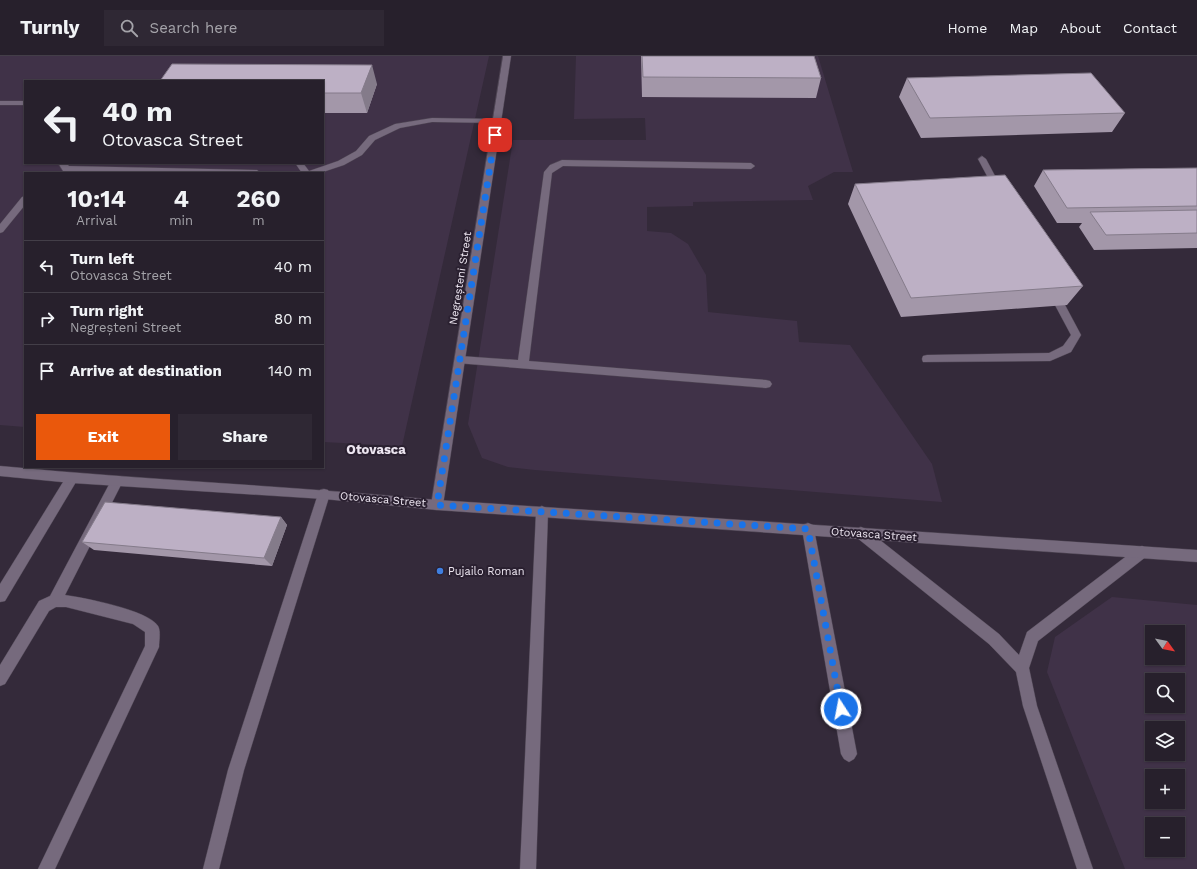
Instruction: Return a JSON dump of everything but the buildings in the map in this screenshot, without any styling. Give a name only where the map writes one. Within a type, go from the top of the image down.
[{"type":"street","name":"Negreșteni Street","points":[[437,505],[507,56]]},
{"type":"street","points":[[0,104],[24,103]]},
{"type":"street","points":[[314,172],[341,163],[359,152],[372,138],[398,126],[432,120],[497,121]]},
{"type":"street","points":[[982,159],[1004,200]]},
{"type":"street","points":[[523,365],[548,172],[553,167],[562,163],[751,166]]},
{"type":"street","points":[[64,166],[229,172]]},
{"type":"street","points":[[0,230],[24,200]]},
{"type":"street","points":[[927,359],[1050,357],[1067,349],[1076,335],[1047,281]]},
{"type":"street","points":[[460,360],[766,384]]},
{"type":"street","name":"Otovasca Street","points":[[0,470],[72,478],[324,494],[437,505],[1197,556]]},
{"type":"street","points":[[0,596],[72,478]]},
{"type":"street","points":[[55,600],[117,481]]},
{"type":"street","points":[[211,869],[236,770],[324,494]]},
{"type":"street","points":[[528,869],[542,512]]},
{"type":"street","points":[[808,529],[849,754]]},
{"type":"street","points":[[861,533],[994,639],[1022,668]]},
{"type":"street","points":[[1085,869],[1030,706],[1022,668],[1032,637],[1142,552]]},
{"type":"street","points":[[0,679],[44,606],[55,600],[66,601],[136,618],[152,628],[152,647],[46,869]]},
{"type":"shaded area","points":[[0,56],[489,56],[402,446],[324,442],[324,172],[24,172],[24,427],[0,425]]},
{"type":"shaded area","points":[[576,56],[818,56],[853,172],[834,172],[808,186],[813,200],[693,202],[693,206],[647,207],[647,231],[671,233],[688,244],[706,275],[708,312],[797,321],[799,342],[850,345],[932,464],[942,502],[535,470],[508,467],[482,458],[468,424],[513,140],[646,140],[645,118],[574,119]]},
{"type":"shaded area","points":[[1112,597],[1197,605],[1197,869],[1125,869],[1047,672],[1055,637]]},
{"type":"place","name":"Pujailo Roman","points":[[440,571]]},
{"type":"district","name":"Otovasca","points":[[376,449]]},
{"type":"route","points":[[495,135],[437,505],[808,529],[841,709]]}]
